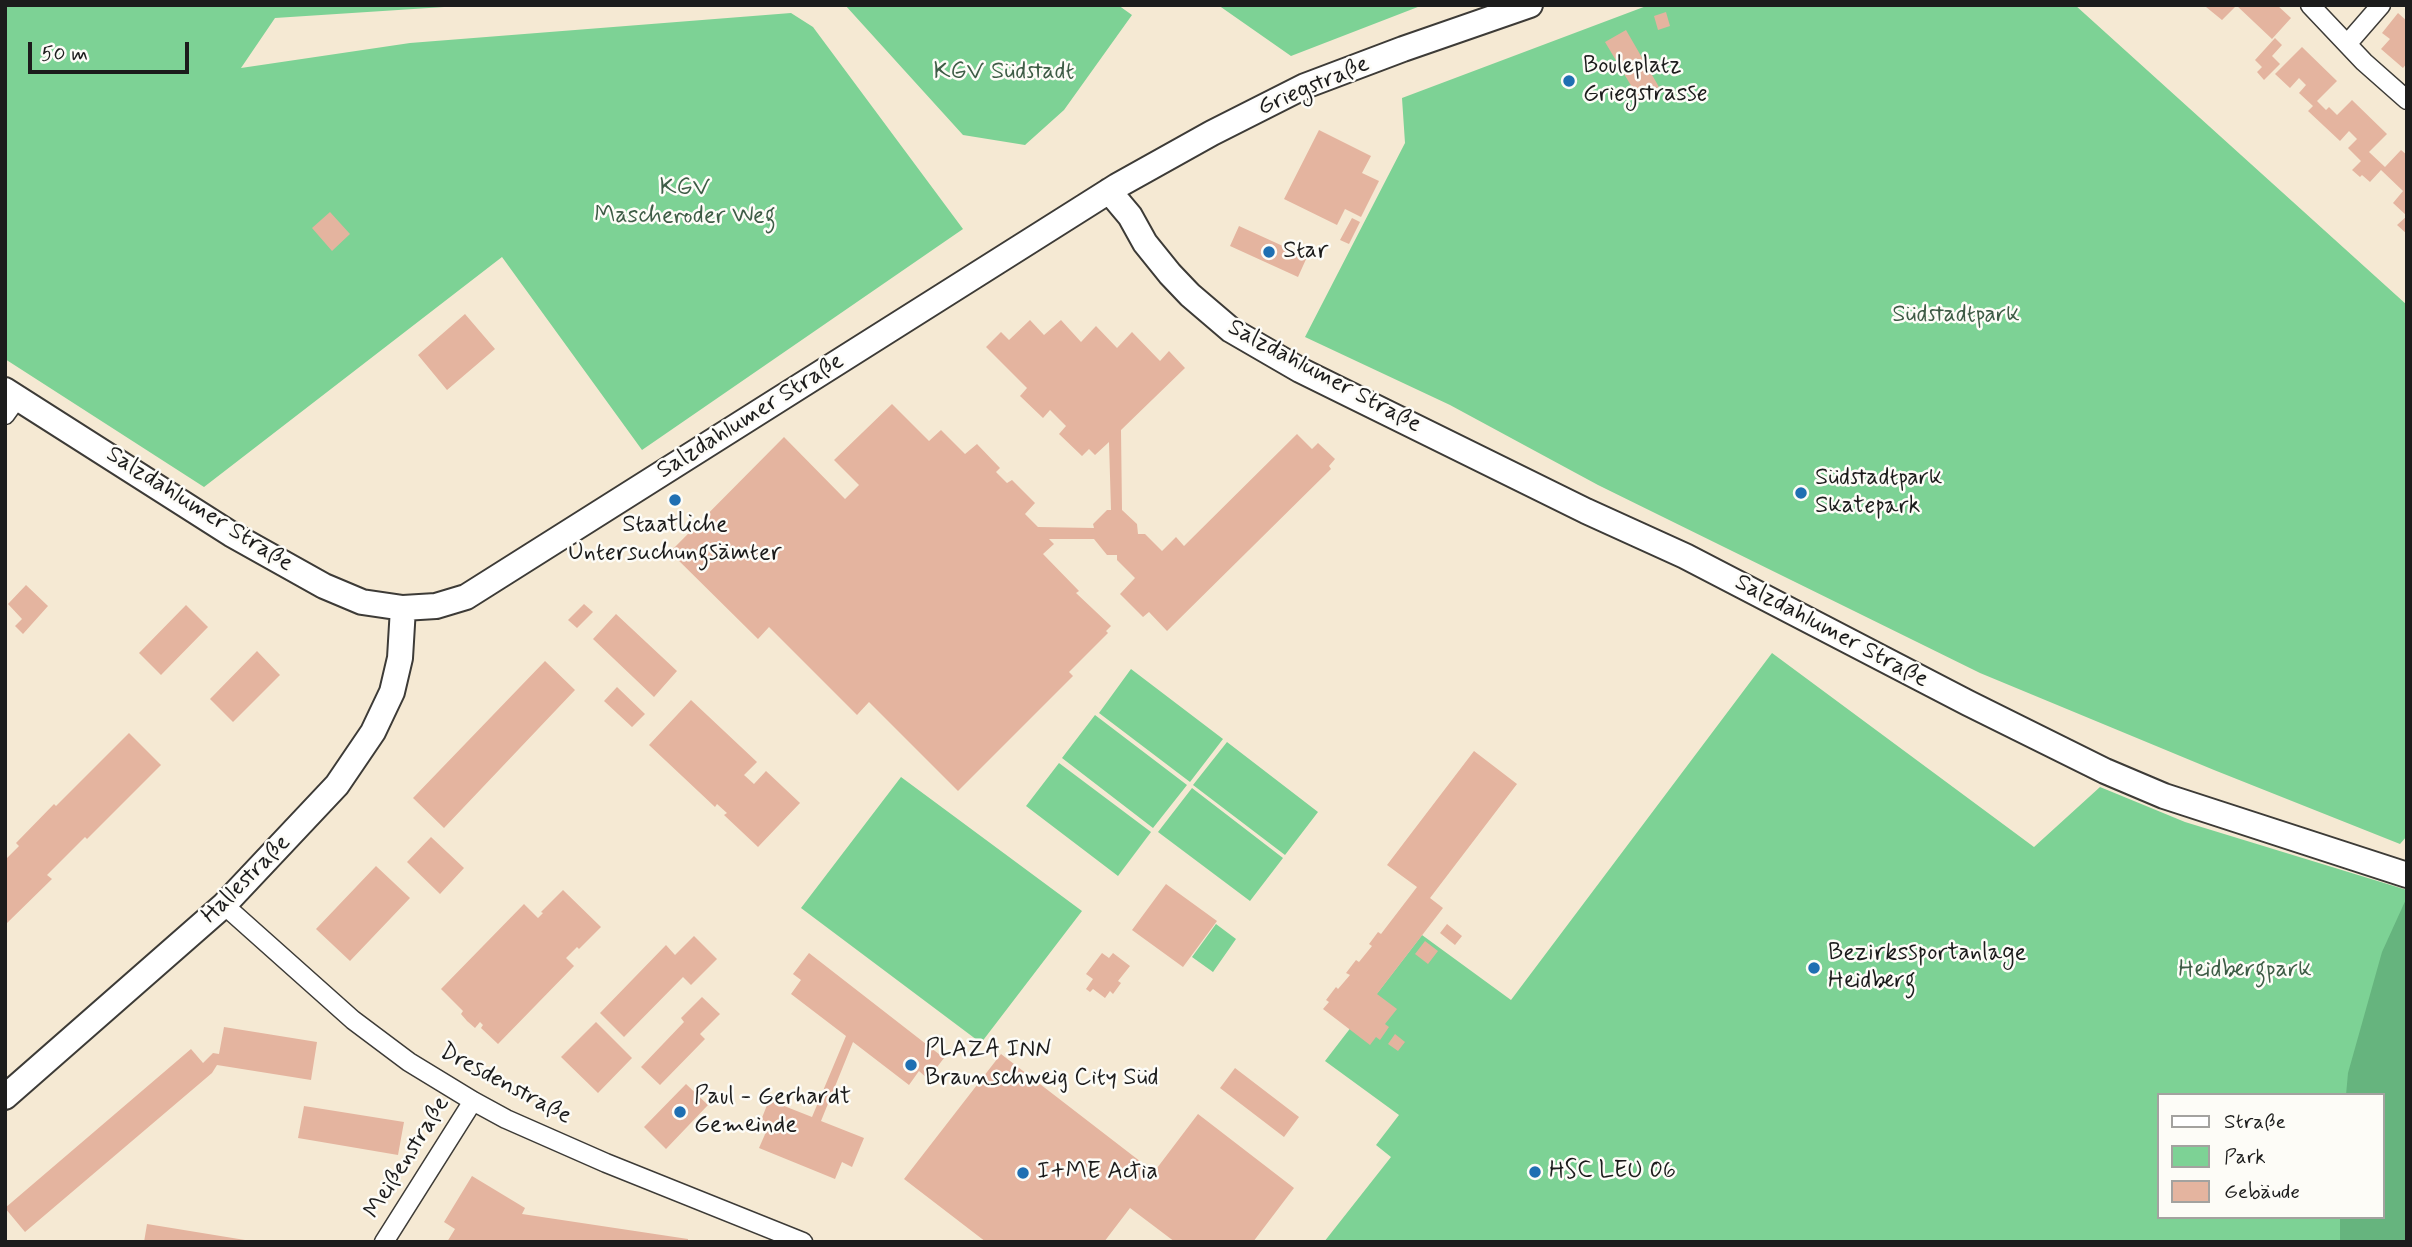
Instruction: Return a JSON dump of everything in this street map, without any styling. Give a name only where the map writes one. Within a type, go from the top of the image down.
[{"type":"main road","name":"Griegstraße","points":[[1109,191],[1212,133],[1305,86],[1530,5]]},
{"type":"main road","name":"Salzdahlumer Straße","points":[[9,400],[231,534],[312,579],[362,602],[403,608],[436,606],[466,597],[1109,191],[1130,216],[1144,243],[1170,274],[1206,309],[1240,336],[1300,370],[1586,511],[1685,556],[2105,771],[2164,796],[2407,875]]},
{"type":"main road","name":"Hallestraße","points":[[5,1097],[224,905],[330,793],[373,732],[392,692],[398,670],[403,608]]},
{"type":"street","points":[[2310,5],[2364,61],[2407,100]]},
{"type":"street","points":[[2348,43],[2381,5]]},
{"type":"street","name":"Dresdenstraße","points":[[224,905],[353,1020],[409,1062],[473,1101],[506,1119],[606,1163],[803,1242]]},
{"type":"street","name":"Meißenstraße","points":[[384,1242],[473,1101]]},
{"type":"green space","name":"KGV Mascheroder Weg","points":[[5,5],[475,5],[275,18],[241,68],[410,43],[791,13],[813,27],[963,229],[642,450],[502,257],[204,487],[5,359]]},
{"type":"green space","name":"KGV Südstadt","points":[[845,5],[1118,5],[1132,15],[1064,110],[1025,145],[963,135]]},
{"type":"green space","points":[[1218,5],[1423,5],[1291,56]]},
{"type":"green space","name":"Südstadtpark","points":[[1649,5],[2075,5],[2407,305],[2407,836],[2400,844],[1980,673],[1598,485],[1450,405],[1305,337],[1405,143],[1402,98]]},
{"type":"green space","name":"Bezirkssportanlage Heidberg","points":[[1772,653],[2034,847],[2100,787],[2185,822],[2407,890],[2407,1242],[1324,1242],[1391,1157],[1376,1145],[1399,1115],[1325,1061],[1422,935],[1511,1000]]},
{"type":"green space","points":[[1131,669],[1223,739],[1190,782],[1099,713]]},
{"type":"green space","points":[[1095,715],[1187,785],[1153,828],[1062,758]]},
{"type":"green space","points":[[1227,742],[1318,812],[1285,855],[1193,785]]},
{"type":"green space","points":[[1059,763],[1151,832],[1118,876],[1026,806]]},
{"type":"green space","points":[[901,777],[1082,911],[981,1043],[801,908]]},
{"type":"green space","points":[[1192,788],[1283,858],[1250,901],[1158,832]]},
{"type":"green space","points":[[2407,897],[2407,1242],[2340,1242],[2340,1219],[2384,1219],[2384,1093],[2346,1093],[2348,1073],[2382,952]]},
{"type":"green space","points":[[1216,924],[1236,939],[1213,972],[1192,957]]},
{"type":"building","points":[[2236,5],[2277,5],[2291,18],[2272,39]]},
{"type":"building","points":[[2206,7],[2235,7],[2222,20]]},
{"type":"building","points":[[1666,12],[1670,26],[1658,30],[1654,16]]},
{"type":"building","points":[[2398,13],[2407,21],[2407,63],[2403,68],[2381,49],[2390,39],[2382,33]]},
{"type":"building","points":[[1626,30],[1659,87],[1639,99],[1605,42]]},
{"type":"building","points":[[2275,38],[2282,45],[2272,56],[2280,64],[2264,80],[2257,72],[2262,67],[2255,60]]},
{"type":"building","points":[[2302,47],[2337,81],[2317,101],[2326,110],[2329,107],[2337,115],[2352,100],[2387,134],[2369,152],[2385,167],[2401,150],[2407,155],[2407,216],[2393,203],[2403,191],[2381,170],[2370,182],[2352,170],[2361,161],[2348,148],[2357,139],[2349,131],[2340,141],[2308,111],[2313,106],[2299,93],[2306,85],[2299,78],[2290,88],[2275,74]]},
{"type":"building","points":[[1319,130],[1371,156],[1362,173],[1379,181],[1361,217],[1345,209],[1337,225],[1284,199]]},
{"type":"building","points":[[330,212],[350,234],[332,251],[312,228]]},
{"type":"building","points":[[2407,216],[2407,234],[2397,225]]},
{"type":"building","points":[[1352,218],[1360,222],[1349,244],[1340,240]]},
{"type":"building","name":"Star","points":[[1239,226],[1307,257],[1298,277],[1230,246]]},
{"type":"building","points":[[465,314],[495,349],[447,390],[418,355]]},
{"type":"building","points":[[1030,320],[1044,335],[1061,320],[1081,342],[1096,326],[1117,348],[1132,332],[1160,361],[1169,351],[1185,368],[1121,430],[1122,510],[1137,524],[1138,534],[1145,534],[1162,551],[1176,537],[1184,546],[1297,434],[1312,449],[1318,443],[1335,459],[1329,466],[1331,469],[1167,631],[1149,612],[1143,617],[1120,594],[1135,578],[1117,560],[1117,555],[1107,555],[1094,539],[1049,539],[1054,544],[1043,554],[1079,591],[1076,593],[1111,626],[1106,631],[1108,633],[1069,672],[1073,676],[958,791],[869,702],[857,715],[769,627],[758,639],[670,552],[784,437],[845,499],[859,485],[834,460],[892,404],[929,441],[941,430],[965,454],[977,444],[1000,468],[996,472],[1007,483],[1012,480],[1035,503],[1025,514],[1038,527],[1094,528],[1093,524],[1107,510],[1111,510],[1109,442],[1095,455],[1089,449],[1082,456],[1059,434],[1066,426],[1050,410],[1043,418],[1020,396],[1027,388],[986,347],[1001,332],[1009,340]]},
{"type":"building","points":[[26,585],[48,606],[23,634],[15,626],[22,619],[8,604]]},
{"type":"building","points":[[584,604],[593,612],[577,628],[568,620]]},
{"type":"building","points":[[186,605],[208,627],[161,675],[139,653]]},
{"type":"building","points":[[616,614],[677,671],[654,697],[593,639]]},
{"type":"building","points":[[257,651],[280,675],[233,722],[210,699]]},
{"type":"building","points":[[545,661],[575,690],[444,828],[413,798]]},
{"type":"building","points":[[617,687],[645,714],[632,727],[604,701]]},
{"type":"building","points":[[691,700],[757,762],[744,775],[754,784],[766,771],[800,803],[758,847],[724,815],[727,813],[717,804],[715,807],[649,745]]},
{"type":"building","points":[[129,733],[161,765],[47,875],[52,879],[5,925],[5,860],[19,846],[16,843],[54,804],[56,806]]},
{"type":"building","points":[[1474,751],[1517,784],[1430,898],[1443,908],[1377,994],[1397,1009],[1385,1024],[1389,1027],[1380,1040],[1376,1037],[1370,1045],[1323,1009],[1329,1002],[1326,1000],[1350,975],[1346,973],[1356,960],[1359,962],[1372,946],[1369,944],[1378,932],[1381,934],[1417,887],[1387,865]]},
{"type":"building","points":[[431,837],[464,868],[440,894],[407,862]]},
{"type":"building","points":[[376,866],[410,898],[350,961],[316,929]]},
{"type":"building","points":[[1166,884],[1217,921],[1183,967],[1132,930]]},
{"type":"building","points":[[563,890],[601,927],[566,958],[574,966],[498,1044],[481,1028],[483,1025],[480,1022],[475,1028],[467,1021],[461,1014],[463,1011],[441,989],[524,904],[538,918]]},
{"type":"building","points":[[1447,924],[1462,936],[1455,945],[1440,933]]},
{"type":"building","points":[[694,936],[717,959],[691,985],[683,977],[624,1037],[600,1013],[666,945],[675,955]]},
{"type":"building","points":[[1425,941],[1438,951],[1428,964],[1415,954]]},
{"type":"building","name":"PLAZA INN Braunschweig City Süd","points":[[809,953],[944,1058],[928,1079],[919,1071],[909,1085],[853,1042],[821,1121],[864,1138],[852,1167],[842,1162],[835,1179],[759,1148],[766,1132],[758,1128],[769,1100],[812,1117],[846,1036],[791,994],[801,980],[793,974]]},
{"type":"building","points":[[1102,953],[1109,958],[1113,953],[1130,966],[1118,981],[1121,983],[1113,994],[1110,991],[1105,998],[1093,989],[1090,992],[1086,989],[1093,979],[1086,974]]},
{"type":"building","points":[[702,997],[720,1014],[700,1034],[705,1039],[660,1085],[641,1067],[684,1022],[681,1018]]},
{"type":"building","points":[[596,1022],[632,1058],[598,1093],[561,1057]]},
{"type":"building","points":[[224,1027],[317,1042],[311,1080],[217,1065],[212,1073],[25,1232],[5,1208],[191,1049],[203,1063],[213,1053],[219,1054]]},
{"type":"building","points":[[1395,1034],[1405,1042],[1398,1051],[1388,1044]]},
{"type":"building","points":[[1001,1054],[1154,1172],[1198,1114],[1294,1188],[1253,1242],[1175,1242],[1130,1208],[1104,1242],[986,1242],[904,1179]]},
{"type":"building","points":[[1235,1068],[1299,1117],[1284,1137],[1220,1088]]},
{"type":"building","name":"Paul - Gerhardt Gemeinde","points":[[686,1084],[708,1105],[666,1149],[644,1127]]},
{"type":"building","points":[[304,1106],[404,1122],[398,1155],[298,1138]]},
{"type":"building","points":[[472,1176],[525,1208],[522,1214],[688,1239],[688,1242],[447,1242],[455,1229],[444,1222]]},
{"type":"building","points":[[147,1224],[245,1240],[245,1242],[144,1242]]},
{"type":"place","name":"Bouleplatz Griegstrasse","points":[[1569,81]]},
{"type":"place","name":"Star","points":[[1269,252]]},
{"type":"place","name":"Südstadtpark Skatepark","points":[[1801,493]]},
{"type":"place","name":"Staatliche Untersuchungsämter","points":[[675,500]]},
{"type":"place","name":"Bezirkssportanlage Heidberg","points":[[1814,968]]},
{"type":"place","name":"PLAZA INN Braunschweig City Süd","points":[[911,1065]]},
{"type":"place","name":"Paul - Gerhardt Gemeinde","points":[[680,1112]]},
{"type":"place","name":"HSC LEU 06","points":[[1535,1172]]},
{"type":"place","name":"I+ME Actia","points":[[1023,1173]]},
{"type":"park label","name":"Heidbergpark","points":[[2245,971]]}]
